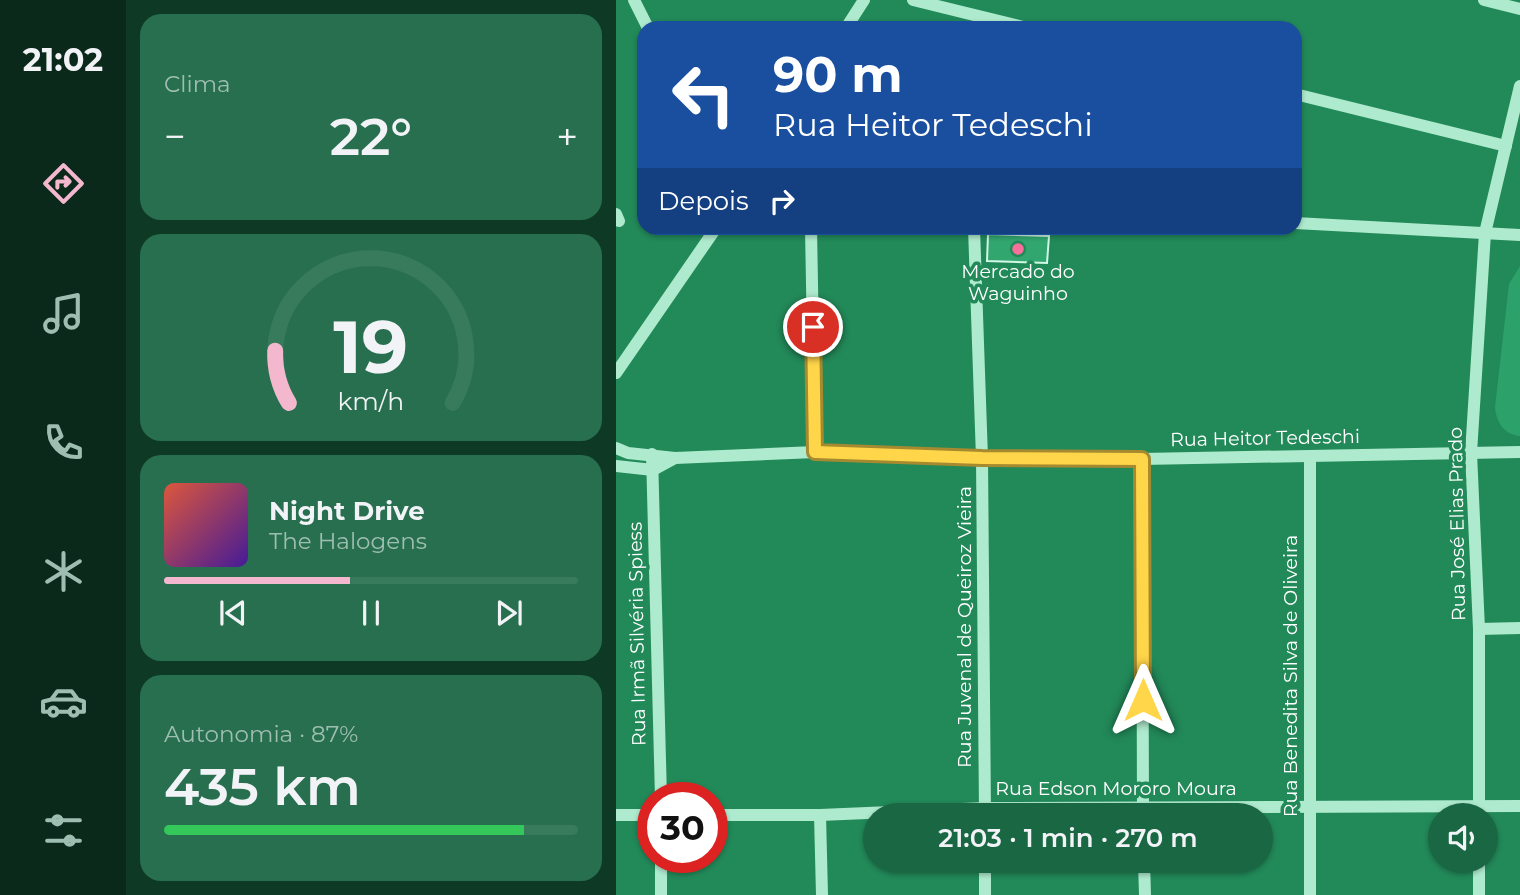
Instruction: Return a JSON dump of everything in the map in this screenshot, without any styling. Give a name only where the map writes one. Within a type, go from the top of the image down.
[{"type":"street","points":[[634,0],[644,21]]},
{"type":"street","points":[[850,21],[864,0]]},
{"type":"street","points":[[913,0],[998,21]]},
{"type":"street","points":[[1484,0],[1520,9]]},
{"type":"street","name":"Rua José Elias Prado","points":[[1479,803],[1479,629],[1471,453],[1485,233],[1520,86]]},
{"type":"street","points":[[1302,96],[1506,146]]},
{"type":"street","points":[[1302,223],[1520,235]]},
{"type":"street","points":[[616,373],[711,235]]},
{"type":"street","points":[[811,235],[815,452]]},
{"type":"street","name":"Rua Juvenal de Queiroz Vieira","points":[[974,235],[982,458],[985,803]]},
{"type":"street","name":"Rua Heitor Tedeschi","points":[[616,449],[628,453],[675,458],[815,452],[982,458],[1142,459],[1520,452]]},
{"type":"street","name":"Rua Irmã Silvéria Spiess","points":[[652,454],[661,782]]},
{"type":"street","name":"Rua Benedita Silva de Oliveira","points":[[1310,457],[1310,895]]},
{"type":"street","name":"Rua Heitor Tedeschi","points":[[653,470],[675,458]]},
{"type":"street","points":[[1142,459],[1143,803]]},
{"type":"street","points":[[616,466],[653,470]]},
{"type":"street","points":[[1479,629],[1520,628]]},
{"type":"street","name":"Rua Edson Mororo Moura","points":[[1498,809],[1520,806]]},
{"type":"street","name":"Rua Edson Mororo Moura","points":[[1273,808],[1428,810]]},
{"type":"street","points":[[616,815],[637,815]]},
{"type":"street","name":"Rua Edson Mororo Moura","points":[[728,815],[863,815]]},
{"type":"street","points":[[820,816],[822,895]]},
{"type":"street","points":[[661,873],[661,895]]},
{"type":"street","points":[[985,873],[985,895]]},
{"type":"street","points":[[1144,873],[1145,895]]},
{"type":"street","points":[[1479,873],[1479,895]]},
{"type":"green space","points":[[1520,266],[1520,436],[1509,433],[1502,427],[1495,407],[1509,284]]},
{"type":"building","name":"Mercado do Waguinho","points":[[988,235],[1049,236],[1047,263],[987,261]]},
{"type":"place","name":"Mercado do Waguinho","points":[[1018,249]]},
{"type":"route","points":[[813,327],[815,452],[982,458],[1142,459],[1143,700]]}]
